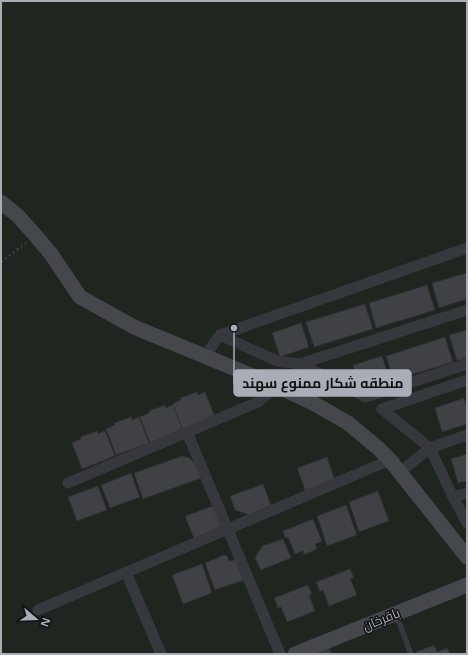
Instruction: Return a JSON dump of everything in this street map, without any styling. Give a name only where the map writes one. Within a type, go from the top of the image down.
[{"type":"street","points":[[1,202],[18,216],[51,254],[80,297],[134,327],[276,386],[313,403],[348,423],[379,449],[395,466],[467,557]]},
{"type":"street","points":[[204,357],[220,335],[467,248]]},
{"type":"street","points":[[300,364],[467,310]]},
{"type":"street","points":[[220,335],[277,360],[300,364],[366,397],[467,364]]},
{"type":"street","points":[[467,380],[382,409],[430,448],[453,497],[467,522]]},
{"type":"street","points":[[68,483],[258,402],[276,386]]},
{"type":"street","points":[[187,432],[280,654]]},
{"type":"street","points":[[38,610],[228,529],[395,466],[430,448],[467,435]]},
{"type":"street","points":[[453,497],[467,493]]},
{"type":"street","points":[[126,572],[161,654]]},
{"type":"street","name":"باقرخان","points":[[296,654],[324,649],[395,614],[467,585]]},
{"type":"lane","points":[[395,614],[411,654]]},
{"type":"path","points":[[1,262],[36,236]]},
{"type":"shaded area","points":[[1,1],[467,1],[467,654],[1,654]]},
{"type":"building","points":[[467,273],[467,299],[439,308],[432,283]]},
{"type":"building","points":[[427,285],[435,310],[376,328],[369,303]]},
{"type":"building","points":[[365,304],[373,329],[314,347],[306,322]]},
{"type":"building","points":[[301,323],[309,347],[280,357],[272,333]]},
{"type":"building","points":[[467,330],[467,358],[457,361],[449,335]]},
{"type":"building","points":[[445,337],[453,362],[394,380],[386,356]]},
{"type":"building","points":[[382,356],[390,380],[361,390],[353,365]]},
{"type":"building","points":[[197,392],[198,395],[205,392],[215,417],[182,430],[172,404],[181,400],[180,398]]},
{"type":"building","points":[[464,398],[467,408],[467,424],[442,432],[435,408]]},
{"type":"building","points":[[165,405],[166,408],[173,405],[183,430],[150,443],[140,417],[149,413],[149,411]]},
{"type":"building","points":[[131,417],[132,420],[139,417],[149,443],[116,455],[106,429],[115,425],[114,423]]},
{"type":"building","points":[[97,431],[98,434],[105,431],[115,456],[82,469],[72,443],[81,439],[80,437]]},
{"type":"building","points":[[467,454],[467,481],[458,483],[451,459]]},
{"type":"building","points":[[182,456],[190,458],[204,477],[143,499],[134,473]]},
{"type":"building","points":[[327,457],[337,487],[308,498],[297,468]]},
{"type":"building","points":[[131,473],[140,497],[110,508],[101,485]]},
{"type":"building","points":[[263,484],[273,511],[256,517],[235,510],[230,496]]},
{"type":"building","points":[[98,486],[107,510],[77,521],[68,497]]},
{"type":"building","points":[[378,491],[389,521],[359,532],[349,502]]},
{"type":"building","points":[[218,504],[224,518],[213,537],[196,543],[185,516]]},
{"type":"building","points":[[346,505],[357,535],[327,546],[317,516]]},
{"type":"building","points":[[313,519],[322,541],[315,544],[317,549],[304,555],[303,551],[295,554],[288,537],[285,538],[283,531]]},
{"type":"building","points":[[283,539],[291,558],[261,570],[255,558],[262,546]]},
{"type":"building","points":[[224,555],[227,556],[229,561],[234,560],[240,563],[247,579],[215,590],[205,563]]},
{"type":"building","points":[[202,564],[212,593],[183,604],[172,575]]},
{"type":"building","points":[[350,569],[354,578],[350,579],[357,595],[329,606],[323,590],[320,592],[316,582]]},
{"type":"building","points":[[308,585],[312,594],[309,595],[315,611],[287,622],[281,607],[278,608],[274,598]]},
{"type":"building","points":[[434,645],[437,652],[447,648],[450,654],[417,654],[416,652]]},
{"type":"place","name":"منطقه شکار ممنوع سهند","points":[[234,328]]}]
